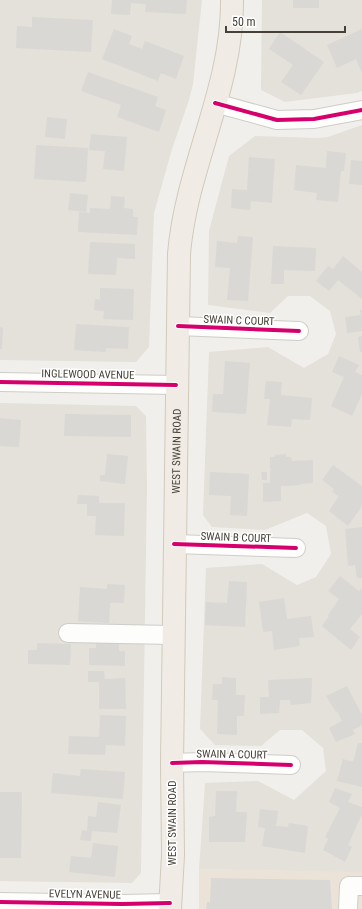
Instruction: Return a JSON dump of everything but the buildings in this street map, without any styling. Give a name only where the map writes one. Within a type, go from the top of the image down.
[{"type":"main road","name":"WEST SWAIN ROAD","points":[[170,906],[172,855],[174,544],[179,254],[181,228],[189,191],[227,60],[232,17],[232,0]]},
{"type":"street","points":[[215,103],[277,120],[314,119],[362,110]]},
{"type":"street","name":"SWAIN C COURT","points":[[178,326],[300,331]]},
{"type":"street","name":"INGLEWOOD AVENUE","points":[[0,382],[176,385]]},
{"type":"street","name":"SWAIN B COURT","points":[[174,544],[296,548]]},
{"type":"street","points":[[68,633],[173,634]]},
{"type":"street","name":"SWAIN A COURT","points":[[172,763],[202,762],[291,765]]},
{"type":"street","points":[[348,909],[349,886],[362,886]]},
{"type":"street","name":"EVELYN AVENUE","points":[[0,902],[44,906],[122,904],[170,906]]},
{"type":"shaded area","points":[[0,0],[202,0],[193,84],[172,149],[154,213],[149,347],[136,362],[0,360]]},
{"type":"shaded area","points":[[262,0],[362,0],[362,91],[357,93],[285,102],[261,90]]},
{"type":"shaded area","points":[[362,125],[362,873],[199,869],[205,783],[258,781],[294,800],[326,771],[323,748],[302,730],[280,730],[261,746],[215,745],[200,729],[206,568],[262,564],[297,585],[316,577],[331,554],[326,526],[307,513],[265,530],[212,527],[203,515],[209,352],[268,347],[304,368],[328,354],[336,334],[330,311],[310,296],[288,296],[270,313],[208,305],[209,231],[229,156],[255,136],[328,137]]},
{"type":"shaded area","points":[[0,403],[136,406],[146,416],[147,487],[141,873],[132,883],[0,881]]},
{"type":"shaded area","points":[[199,869],[362,872],[362,909],[199,909]]},
{"type":"cycle path","points":[[215,103],[277,120],[314,119],[362,110]]},
{"type":"cycle path","points":[[178,326],[299,331]]},
{"type":"cycle path","points":[[0,382],[176,385]]},
{"type":"cycle path","points":[[174,544],[296,548]]},
{"type":"cycle path","points":[[172,763],[202,762],[291,765]]},
{"type":"cycle path","points":[[0,902],[122,904],[170,903]]}]
